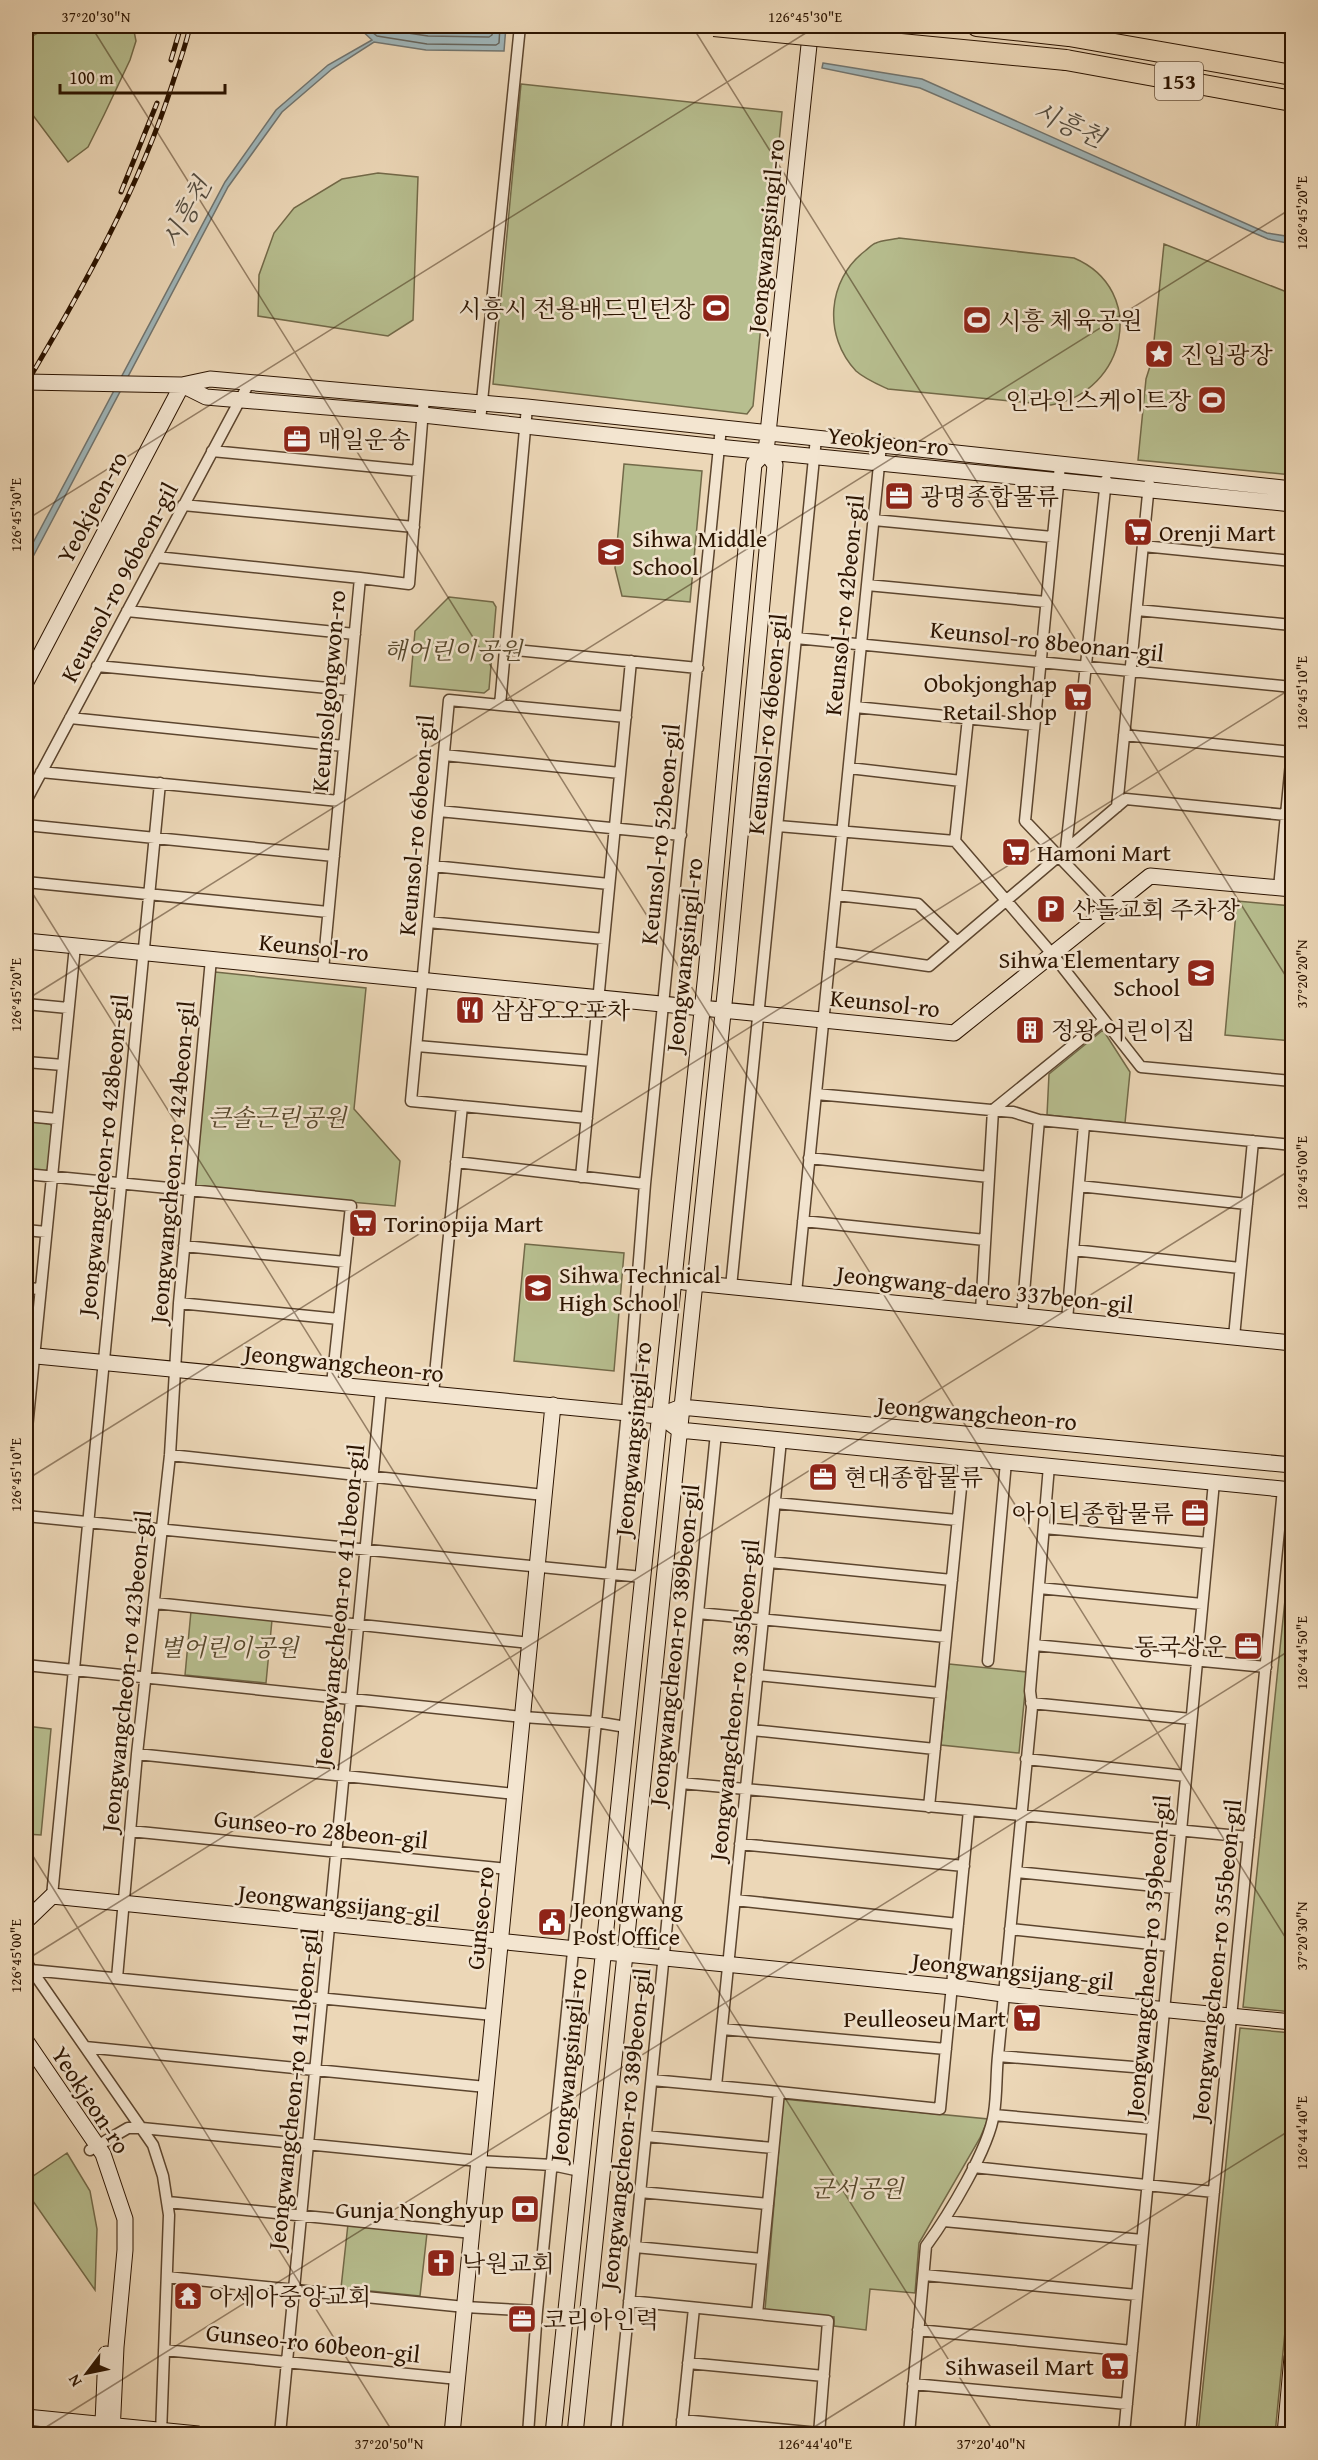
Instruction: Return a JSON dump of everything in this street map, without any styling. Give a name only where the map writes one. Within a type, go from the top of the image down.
[{"type":"highway","name":"153","points":[[714,26],[1066,60],[1293,101]]},
{"type":"highway","name":"153","points":[[977,26],[1069,36],[1293,75]]},
{"type":"street","points":[[480,422],[520,26]]},
{"type":"street","name":"Jeongwangsingil-ro","points":[[553,2434],[702,1008],[754,464],[766,452],[811,26]]},
{"type":"street","name":"Yeokjeon-ro","points":[[182,385],[210,379],[527,406],[881,445],[1059,473],[1150,482],[1293,489]]},
{"type":"street","points":[[26,382],[182,385]]},
{"type":"street","name":"Keunsol-ro 96beon-gil","points":[[26,801],[249,383]]},
{"type":"street","name":"Yeokjeon-ro","points":[[182,385],[206,397],[423,415],[879,463],[1059,473]]},
{"type":"street","name":"Yeokjeon-ro","points":[[26,682],[182,385]]},
{"type":"street","name":"Keunsolgongwon-ro","points":[[323,970],[360,578],[409,584],[424,397]]},
{"type":"street","points":[[527,406],[500,705],[626,717]]},
{"type":"street","name":"Keunsol-ro 52beon-gil","points":[[528,2434],[537,2311],[627,1412],[645,1184],[721,428]]},
{"type":"street","name":"Keunsol-ro 46beon-gil","points":[[731,1287],[816,438]]},
{"type":"street","name":"Keunsol-ro 42beon-gil","points":[[796,1293],[881,445]]},
{"type":"street","points":[[212,451],[418,471]]},
{"type":"street","name":"Jeongwangsingil-ro","points":[[574,2434],[722,1010],[775,465],[766,452]]},
{"type":"street","points":[[1059,473],[1025,821],[1063,853],[1109,909]]},
{"type":"street","points":[[1063,853],[1106,478]]},
{"type":"street","points":[[1117,807],[1150,482]]},
{"type":"street","name":"Yeokjeon-ro","points":[[1150,482],[1293,504]]},
{"type":"street","points":[[183,505],[414,527]]},
{"type":"street","points":[[874,520],[1053,537]]},
{"type":"street","points":[[1143,546],[1293,561]]},
{"type":"street","points":[[156,557],[360,578]]},
{"type":"street","points":[[867,585],[1046,602]]},
{"type":"street","points":[[1137,610],[1293,625]]},
{"type":"street","points":[[127,611],[355,634]]},
{"type":"street","name":"Keunsol-ro 8beonan-gil","points":[[796,638],[1293,687]]},
{"type":"street","points":[[505,649],[698,668]]},
{"type":"street","points":[[581,1177],[631,661]]},
{"type":"street","points":[[97,666],[349,690]]},
{"type":"street","name":"Keunsol-ro 66beon-gil","points":[[462,1106],[411,1101],[449,700],[500,705]]},
{"type":"street","points":[[855,707],[1034,725]]},
{"type":"street","points":[[70,718],[344,746]]},
{"type":"street","points":[[955,841],[968,718]]},
{"type":"street","points":[[1124,735],[1292,752],[1286,815],[1286,889]]},
{"type":"street","points":[[444,755],[620,773]]},
{"type":"street","points":[[849,768],[961,781]]},
{"type":"street","points":[[41,772],[339,801]]},
{"type":"street","name":"Jeongwangcheon-ro 428beon-gil","points":[[52,1896],[160,783]]},
{"type":"street","points":[[830,952],[929,966],[1126,799],[1286,815]]},
{"type":"street","points":[[439,811],[681,835]]},
{"type":"street","points":[[26,825],[334,856]]},
{"type":"street","points":[[778,826],[955,841],[1053,955],[1141,1067],[1293,1081]]},
{"type":"street","points":[[434,866],[609,884]]},
{"type":"street","name":"Keunsol-ro","points":[[26,941],[954,1033],[1150,876],[1286,889]]},
{"type":"street","points":[[26,882],[328,912]]},
{"type":"street","points":[[836,895],[918,904],[957,942]]},
{"type":"street","points":[[428,922],[604,939]]},
{"type":"street","points":[[26,1438],[30,1355],[40,1289],[75,946]]},
{"type":"street","name":"Jeongwangcheon-ro 424beon-gil","points":[[177,1369],[179,1303],[211,959]]},
{"type":"street","points":[[26,1004],[68,1008]]},
{"type":"street","points":[[981,1311],[993,1110],[1103,1021]]},
{"type":"street","points":[[417,1046],[592,1061]]},
{"type":"street","points":[[26,1062],[63,1065]]},
{"type":"street","points":[[816,1094],[1014,1112],[1039,1120],[1084,1125],[1293,1144]]},
{"type":"street","points":[[433,1394],[462,1106],[587,1118]]},
{"type":"street","points":[[26,1116],[57,1119]]},
{"type":"street","points":[[1022,1316],[1039,1120]]},
{"type":"street","points":[[1067,1320],[1084,1125]]},
{"type":"street","points":[[1234,1337],[1253,1141]]},
{"type":"street","points":[[809,1158],[989,1177]]},
{"type":"street","points":[[456,1162],[645,1184]]},
{"type":"street","points":[[26,1174],[351,1206],[332,1384]]},
{"type":"street","points":[[1079,1186],[1247,1204]]},
{"type":"street","points":[[803,1221],[985,1240]]},
{"type":"street","points":[[26,1230],[46,1232]]},
{"type":"street","points":[[184,1246],[345,1262]]},
{"type":"street","points":[[1073,1250],[1240,1268]]},
{"type":"street","name":"Jeongwang-daero 337beon-gil","points":[[672,1281],[1293,1343]]},
{"type":"street","points":[[26,1288],[40,1289]]},
{"type":"street","points":[[179,1303],[339,1319]]},
{"type":"street","name":"Jeongwangcheon-ro","points":[[30,1355],[627,1412],[659,1416],[679,1430],[1288,1489]]},
{"type":"street","name":"Jeongwangcheon-ro 423beon-gil","points":[[117,1978],[137,1754],[171,1455],[177,1369]]},
{"type":"street","name":"Jeongwangcheon-ro 411beon-gil","points":[[280,2434],[381,1389]]},
{"type":"street","name":"Gunseo-ro","points":[[452,2434],[553,1406]]},
{"type":"street","name":"Jeongwangcheon-ro","points":[[659,1416],[681,1407],[1293,1465]]},
{"type":"street","name":"Jeongwangcheon-ro 389beon-gil","points":[[616,2434],[716,1433]]},
{"type":"street","name":"Jeongwangcheon-ro 385beon-gil","points":[[728,1965],[781,1440]]},
{"type":"street","points":[[171,1455],[544,1495]]},
{"type":"street","points":[[929,1807],[964,1458]]},
{"type":"street","name":"Jeongwangcheon-ro","points":[[988,1661],[1006,1462]]},
{"type":"street","points":[[909,2434],[926,2246],[944,2221],[973,2167],[994,2115],[1003,1994],[1031,1703],[1049,1466]]},
{"type":"street","name":"Jeongwangcheon-ro 359beon-gil","points":[[1124,2434],[1214,1482]]},
{"type":"street","name":"Jeongwangcheon-ro 355beon-gil","points":[[1190,2434],[1266,1667],[1288,1489]]},
{"type":"street","points":[[775,1503],[957,1520]]},
{"type":"street","points":[[26,1516],[642,1577]]},
{"type":"street","points":[[1044,1528],[1208,1543]]},
{"type":"street","points":[[769,1562],[952,1580]]},
{"type":"street","points":[[1039,1588],[1202,1604]]},
{"type":"street","points":[[155,1603],[530,1643]]},
{"type":"street","points":[[698,1613],[946,1637]]},
{"type":"street","points":[[1034,1645],[1266,1667]]},
{"type":"street","points":[[26,1665],[522,1717],[596,1722],[626,1727]]},
{"type":"street","points":[[757,1675],[940,1694]]},
{"type":"street","points":[[1031,1703],[1191,1719]]},
{"type":"street","points":[[752,1730],[935,1749]]},
{"type":"street","points":[[137,1754],[515,1794]]},
{"type":"street","points":[[1026,1759],[1186,1776]]},
{"type":"street","points":[[681,1783],[1249,1837]]},
{"type":"street","points":[[652,2080],[940,2109],[969,1810]]},
{"type":"street","name":"Gunseo-ro 28beon-gil","points":[[130,1831],[508,1869]]},
{"type":"street","points":[[740,1844],[964,1866]]},
{"type":"street","points":[[1016,1872],[1175,1888]]},
{"type":"street","points":[[26,1921],[52,1896]]},
{"type":"street","name":"Jeongwangsijang-gil","points":[[52,1896],[1293,2022]]},
{"type":"street","points":[[735,1900],[958,1924]]},
{"type":"street","points":[[1010,1929],[1170,1946]]},
{"type":"street","points":[[716,2086],[728,1965]]},
{"type":"street","points":[[28,1966],[117,1978],[493,2015]]},
{"type":"street","points":[[28,1966],[142,2128],[153,2145],[158,2160],[168,2202],[161,2433]]},
{"type":"street","points":[[722,2029],[946,2049]]},
{"type":"street","name":"Yeokjeon-ro","points":[[26,2041],[94,2148],[110,2188],[116,2244],[103,2382],[107,2430]]},
{"type":"street","points":[[85,2047],[486,2087]]},
{"type":"street","name":"Yeokjeon-ro","points":[[26,2055],[94,2148]]},
{"type":"street","points":[[998,2056],[1158,2069]]},
{"type":"street","points":[[757,2314],[779,2092]]},
{"type":"street","points":[[994,2115],[1152,2129]]},
{"type":"street","points":[[94,2148],[128,2128],[142,2128],[479,2161],[552,2165],[580,2171]]},
{"type":"street","points":[[646,2136],[773,2148]]},
{"type":"street","points":[[973,2167],[1214,2192]]},
{"type":"street","points":[[640,2192],[768,2204]]},
{"type":"street","points":[[168,2202],[472,2234]]},
{"type":"street","points":[[944,2221],[1142,2240]]},
{"type":"street","points":[[635,2247],[762,2259]]},
{"type":"street","points":[[924,2275],[1137,2295]]},
{"type":"street","points":[[167,2277],[465,2307],[537,2311]]},
{"type":"street","points":[[629,2301],[828,2321],[819,2434],[682,2420]]},
{"type":"street","points":[[681,2434],[694,2308]]},
{"type":"street","points":[[918,2330],[1132,2351]]},
{"type":"street","name":"Gunseo-ro 60beon-gil","points":[[164,2350],[458,2379]]},
{"type":"street","points":[[1285,2434],[1293,2357]]},
{"type":"street","points":[[688,2363],[824,2376]]},
{"type":"street","points":[[913,2384],[1127,2404]]},
{"type":"street","points":[[26,2417],[107,2430],[198,2434]]},
{"type":"green space","points":[[26,26],[133,26],[136,41],[130,60],[104,115],[88,147],[68,162],[26,106]]},
{"type":"green space","points":[[521,84],[782,112],[753,406],[747,414],[493,384]]},
{"type":"green space","points":[[378,173],[418,177],[413,320],[388,336],[258,316],[259,275],[274,233],[294,208],[342,179]]},
{"type":"green space","name":"시흥 체육공원","points":[[899,238],[1074,258],[1098,273],[1113,293],[1119,315],[1119,339],[1111,361],[1097,381],[1077,396],[1051,405],[888,389],[867,379],[856,371],[845,357],[838,342],[834,325],[837,292],[852,263],[873,244]]},
{"type":"green space","points":[[1164,244],[1292,294],[1292,475],[1138,460],[1146,379],[1152,360]]},
{"type":"green space","points":[[624,464],[702,471],[690,602],[622,596],[615,568]]},
{"type":"green space","name":"해어린이공원","points":[[449,597],[493,602],[496,607],[489,689],[484,693],[410,686],[415,631]]},
{"type":"green space","points":[[1237,901],[1292,906],[1292,1041],[1225,1035]]},
{"type":"green space","name":"큰솔근린공원","points":[[215,972],[366,988],[354,1109],[400,1161],[395,1206],[193,1188]]},
{"type":"green space","points":[[1103,1030],[1130,1072],[1125,1123],[1047,1115],[1049,1074]]},
{"type":"green space","points":[[26,1121],[50,1124],[53,1128],[50,1168],[45,1171],[26,1169]]},
{"type":"green space","points":[[525,1244],[624,1253],[614,1371],[514,1361]]},
{"type":"green space","points":[[1292,1532],[1292,2012],[1243,2007]]},
{"type":"green space","name":"별어린이공원","points":[[191,1611],[272,1620],[266,1683],[185,1675]]},
{"type":"green space","points":[[949,1664],[1027,1672],[1019,1753],[941,1745]]},
{"type":"green space","points":[[26,1726],[51,1729],[41,1835],[26,1834]]},
{"type":"green space","points":[[1240,2028],[1292,2033],[1292,2260],[1275,2434],[1198,2434]]},
{"type":"green space","name":"군서공원","points":[[783,2099],[988,2119],[980,2138],[919,2243],[915,2293],[870,2289],[866,2330],[834,2326],[834,2317],[765,2310]]},
{"type":"green space","points":[[67,2153],[90,2191],[97,2229],[95,2290],[26,2191],[26,2181]]},
{"type":"green space","points":[[348,2224],[427,2233],[420,2296],[341,2288]]},
{"type":"water","points":[[357,26],[506,26],[504,51],[426,50],[374,42],[332,69],[282,112],[228,187],[26,570],[26,556],[225,182],[276,110],[328,65],[372,40]]},
{"type":"water","points":[[823,63],[922,79],[1267,233],[1292,237],[1292,244],[1268,239],[920,88],[822,68]]},
{"type":"railway","points":[[171,60],[181,26]]},
{"type":"railway","points":[[26,384],[89,274],[127,199],[159,122],[190,26]]},
{"type":"railway","points":[[121,192],[157,103]]},
{"type":"place","name":"시흥시 전용배드민턴장","points":[[716,308]]},
{"type":"place","name":"시흥 체육공원","points":[[977,320]]},
{"type":"place","name":"진입광장","points":[[1159,354]]},
{"type":"place","name":"인라인스케이트장","points":[[1212,400]]},
{"type":"place","name":"매일운송","points":[[297,439]]},
{"type":"place","name":"광명종합물류","points":[[899,496]]},
{"type":"place","name":"Orenji Mart","points":[[1138,532]]},
{"type":"place","name":"Sihwa Middle School","points":[[611,552]]},
{"type":"place","name":"Obokjonghap Retail Shop","points":[[1078,697]]},
{"type":"place","name":"Hamoni Mart","points":[[1016,852]]},
{"type":"place","name":"산돌교회 주차장","points":[[1051,909]]},
{"type":"place","name":"Sihwa Elementary School","points":[[1201,973]]},
{"type":"place","name":"삼삼오오포차","points":[[470,1010]]},
{"type":"place","name":"정왕 어린이집","points":[[1030,1030]]},
{"type":"place","name":"Torinopija Mart","points":[[363,1223]]},
{"type":"place","name":"Sihwa Technical High School","points":[[538,1288]]},
{"type":"place","name":"현대종합물류","points":[[823,1477]]},
{"type":"place","name":"아이티종합물류","points":[[1195,1513]]},
{"type":"place","name":"동국상운","points":[[1248,1646]]},
{"type":"place","name":"Jeongwang Post Office","points":[[552,1922]]},
{"type":"place","name":"Peulleoseu Mart","points":[[1027,2018]]},
{"type":"place","name":"Gunja Nonghyup","points":[[525,2209]]},
{"type":"place","name":"낙원교회","points":[[441,2263]]},
{"type":"place","name":"아세아중앙교회","points":[[188,2296]]},
{"type":"place","name":"코리아인력","points":[[522,2319]]},
{"type":"place","name":"Sihwaseil Mart","points":[[1115,2366]]},
{"type":"water label","name":"시흥천","points":[[1069,124]]},
{"type":"water label","name":"시흥천","points":[[186,213]]}]
